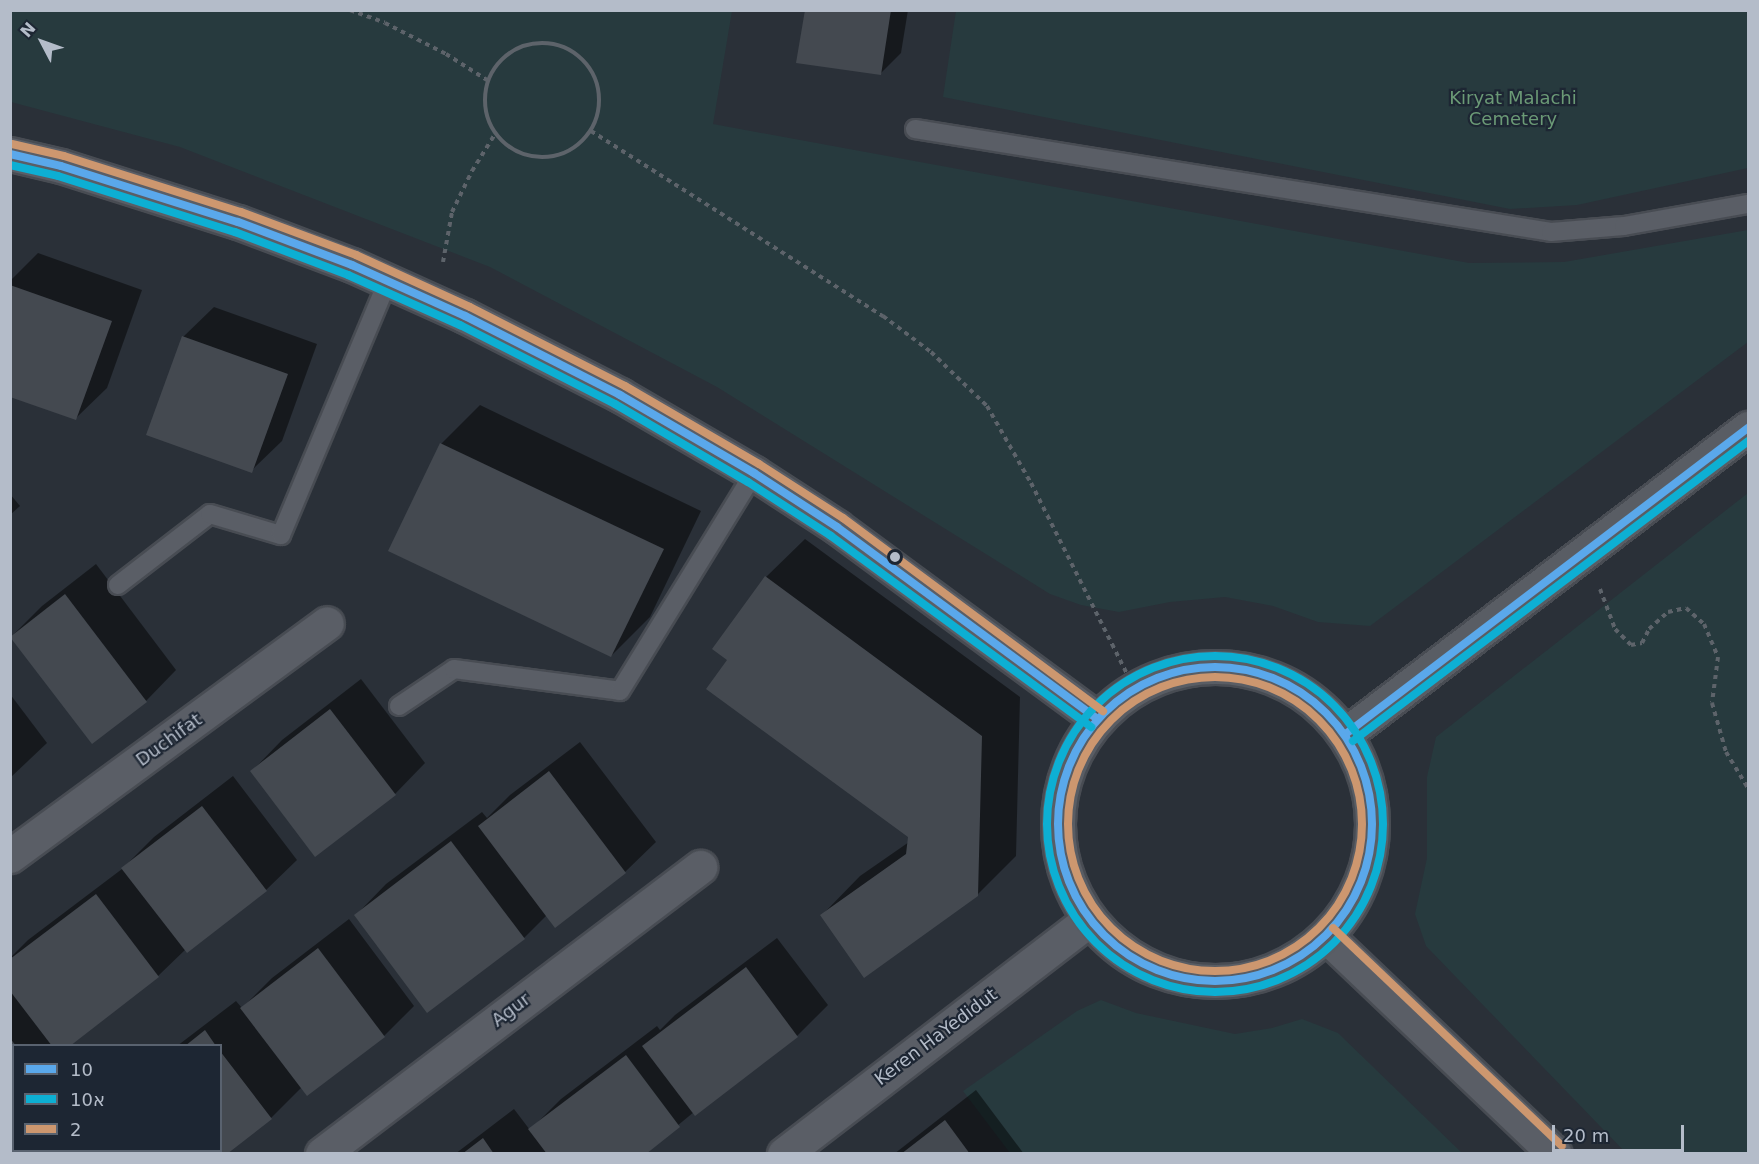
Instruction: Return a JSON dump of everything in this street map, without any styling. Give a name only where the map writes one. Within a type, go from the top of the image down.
[{"type":"street","points":[[10,154],[61,166],[238,222],[352,265],[435,303],[620,395],[754,472],[837,526],[1097,718]]},
{"type":"street","points":[[1347,734],[1749,428]]},
{"type":"street","name":"Duchifat","points":[[10,856],[327,623]]},
{"type":"street","points":[[1225,665],[1272,675],[1314,699],[1347,734],[1369,784],[1373,838],[1359,891],[1326,936],[1282,967],[1231,982],[1177,978],[1127,957],[1089,920],[1067,882],[1058,840],[1059,796],[1073,755],[1097,718],[1134,688],[1178,670],[1225,665]]},
{"type":"street","name":"Agur","points":[[322,1154],[700,867]]},
{"type":"street","name":"Keren HaYedidut","points":[[784,1154],[1089,920]]},
{"type":"street","points":[[1326,936],[1555,1154]]},
{"type":"lane","points":[[915,129],[1551,232],[1624,226],[1749,204]]},
{"type":"lane","points":[[118,585],[210,514],[280,535],[388,281]]},
{"type":"lane","points":[[399,706],[454,669],[620,691],[754,472]]},
{"type":"path","points":[[350,10],[385,23],[446,54],[487,80]]},
{"type":"path","points":[[549,43],[568,48],[584,60],[594,76],[599,94],[598,114],[591,131],[578,145],[561,154],[543,158],[525,156],[508,147],[495,134],[486,117],[484,99],[487,80],[497,64],[512,51],[530,44],[549,43]]},
{"type":"path","points":[[591,131],[883,316],[931,352],[987,405],[1031,483],[1134,688]]},
{"type":"path","points":[[435,303],[452,212],[472,171],[495,134]]},
{"type":"path","points":[[1586,552],[1615,629],[1630,645],[1642,643],[1650,629],[1668,612],[1686,608],[1704,624],[1718,657],[1712,703],[1726,752],[1749,788]]},
{"type":"green space","points":[[10,11],[732,11],[713,124],[1469,263],[1564,262],[1748,230],[1748,342],[1370,626],[1318,622],[1273,606],[1225,597],[1170,602],[1119,612],[1081,605],[1050,594],[717,387],[490,267],[180,147],[11,102]]},
{"type":"green space","name":"Kiryat Malachi Cemetery","points":[[956,11],[1748,11],[1748,168],[1577,205],[1510,209],[943,97]]},
{"type":"green space","points":[[1748,493],[1748,1153],[1626,1153],[1426,946],[1415,914],[1427,858],[1427,777],[1436,737]]},
{"type":"green space","points":[[1101,1000],[1136,1013],[1235,1034],[1272,1028],[1302,1019],[1338,1033],[1462,1153],[1010,1153],[963,1091],[1077,1011]]},
{"type":"building","points":[[805,10],[891,10],[881,75],[796,63]]},
{"type":"building","points":[[10,285],[112,321],[76,420],[10,397]]},
{"type":"building","points":[[182,336],[288,374],[252,473],[146,435]]},
{"type":"building","points":[[440,443],[664,549],[611,657],[388,551]]},
{"type":"building","points":[[765,576],[982,736],[978,896],[864,978],[820,915],[906,854],[908,837],[706,689],[727,660],[712,649]]},
{"type":"building","points":[[65,594],[147,702],[92,744],[10,637]]},
{"type":"building","points":[[330,709],[396,795],[315,857],[250,771]]},
{"type":"building","points":[[549,771],[626,873],[555,928],[478,826]]},
{"type":"building","points":[[202,806],[267,891],[187,953],[121,868]]},
{"type":"building","points":[[451,841],[525,939],[427,1013],[354,915]]},
{"type":"building","points":[[96,894],[159,977],[73,1044],[50,1044],[10,991],[10,959]]},
{"type":"building","points":[[318,948],[385,1037],[307,1096],[240,1008]]},
{"type":"building","points":[[746,967],[798,1037],[695,1116],[642,1046]]},
{"type":"building","points":[[205,1030],[215,1044],[188,1044]]},
{"type":"building","points":[[10,1038],[14,1044],[12,1044],[12,1082],[10,1083]]},
{"type":"building","points":[[222,1054],[272,1119],[227,1154],[160,1154],[159,1152],[222,1152]]},
{"type":"building","points":[[626,1055],[680,1127],[646,1154],[547,1154],[528,1129]]},
{"type":"building","points":[[945,1120],[970,1154],[901,1154]]},
{"type":"building","points":[[483,1138],[494,1154],[462,1154]]},
{"type":"building","points":[[38,1152],[104,1152],[105,1154],[36,1154]]},
{"type":"transit line","name":"2","points":[[12,144],[64,156],[241,212],[356,255],[470,307],[625,386],[759,464],[843,518],[1103,711]]},
{"type":"transit line","name":"10","points":[[10,154],[61,166],[238,222],[352,265],[465,316],[620,395],[754,473],[837,527],[1097,719]]},
{"type":"transit line","name":"10א","points":[[10,165],[58,176],[235,232],[348,275],[460,325],[615,404],[748,482],[831,536],[1091,727]]},
{"type":"transit line","name":"10","points":[[1347,733],[1748,428]]},
{"type":"transit line","name":"10א","points":[[1353,741],[1748,441]]},
{"type":"transit line","name":"10א","points":[[1215,656],[1248,660],[1279,669],[1308,685],[1334,705],[1354,731],[1370,760],[1379,791],[1383,824],[1379,857],[1370,888],[1354,917],[1334,943],[1308,963],[1279,979],[1248,988],[1215,992],[1182,988],[1151,979],[1122,963],[1096,943],[1076,917],[1060,888],[1051,857],[1047,824],[1051,791],[1060,760],[1076,731],[1096,705],[1122,685],[1151,669],[1182,660],[1215,656]]},
{"type":"transit line","name":"10","points":[[1215,667],[1246,670],[1289,685],[1315,702],[1337,724],[1354,750],[1365,778],[1372,824],[1369,855],[1354,898],[1337,924],[1315,946],[1289,963],[1261,974],[1215,981],[1184,978],[1141,963],[1115,946],[1093,924],[1076,898],[1065,870],[1058,824],[1061,793],[1076,750],[1093,724],[1115,702],[1141,685],[1169,674],[1215,667]]},
{"type":"transit line","name":"2","points":[[1215,677],[1244,680],[1271,688],[1297,702],[1319,720],[1337,742],[1351,768],[1359,795],[1362,824],[1359,853],[1351,880],[1337,906],[1319,928],[1297,946],[1271,960],[1244,968],[1215,971],[1186,968],[1159,960],[1133,946],[1111,928],[1093,906],[1079,880],[1071,853],[1068,824],[1071,795],[1079,768],[1093,742],[1111,720],[1133,702],[1159,688],[1186,680],[1215,677]]},
{"type":"transit line","name":"2","points":[[1333,928],[1562,1146]]}]
